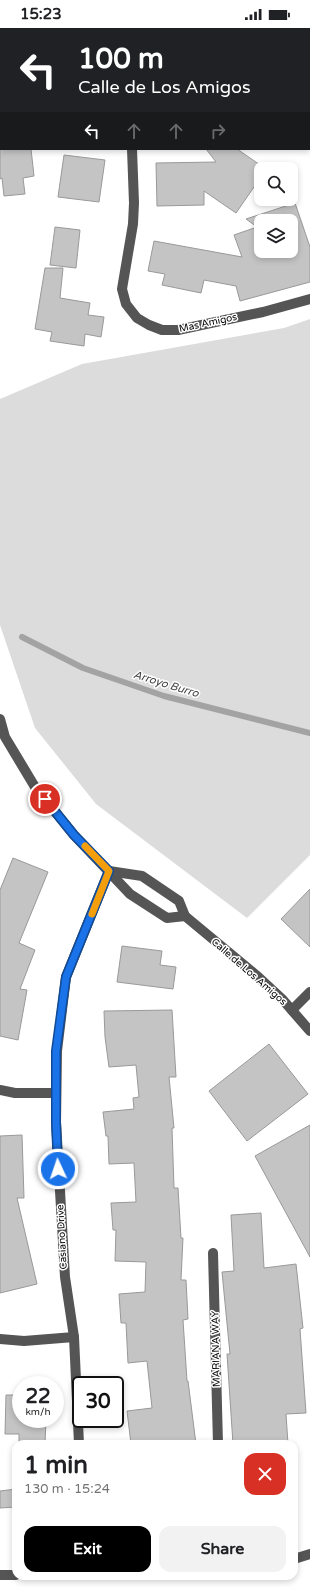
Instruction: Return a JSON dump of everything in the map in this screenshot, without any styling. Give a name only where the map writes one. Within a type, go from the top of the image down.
[{"type":"street","name":"Mas Amigos","points":[[132,150],[134,203],[133,224],[122,289],[126,304],[137,318],[148,326],[162,330],[178,330],[263,312],[310,299]]},
{"type":"street","points":[[0,719],[3,738],[35,787],[74,835],[130,894],[167,918],[185,916]]},
{"type":"street","name":"Calle de Los Amigos","points":[[109,871],[142,876],[179,901],[185,916],[256,975],[292,1010],[310,1031]]},
{"type":"street","name":"Casiano Drive","points":[[80,1440],[74,1337],[65,1277],[56,1122],[56,1051],[66,977],[109,871]]},
{"type":"street","points":[[292,1010],[310,992]]},
{"type":"street","points":[[0,1090],[15,1093],[55,1093]]},
{"type":"street","name":"MARIANA WAY","points":[[213,1253],[218,1440]]},
{"type":"street","points":[[0,1339],[24,1341],[74,1337]]},
{"type":"street","points":[[298,1558],[310,1554]]},
{"type":"street","points":[[0,1575],[12,1575]]},
{"type":"shaded area","points":[[310,319],[310,855],[247,918],[96,804],[35,728],[0,625],[0,399],[82,364],[284,328]]},
{"type":"building","points":[[0,150],[31,150],[34,176],[23,178],[25,194],[4,196],[2,178],[0,179]]},
{"type":"building","points":[[207,150],[238,150],[256,162],[254,162],[254,187],[236,213],[204,191],[204,205],[157,206],[156,163],[216,162]]},
{"type":"building","points":[[64,155],[105,160],[99,202],[58,197]]},
{"type":"building","points":[[286,206],[296,206],[310,247],[310,282],[240,301],[236,286],[204,280],[201,293],[162,285],[165,274],[148,271],[154,241],[242,257],[234,235],[254,228],[254,258],[298,258],[298,214],[261,214]]},
{"type":"building","points":[[254,216],[254,225],[246,219]]},
{"type":"building","points":[[55,227],[80,230],[76,268],[50,265]]},
{"type":"building","points":[[45,268],[63,268],[60,298],[90,303],[88,315],[104,317],[101,337],[85,334],[84,346],[50,341],[52,332],[35,329]]},
{"type":"building","points":[[13,858],[48,872],[19,943],[35,950],[20,989],[27,990],[18,1040],[0,1036],[0,890]]},
{"type":"building","points":[[310,889],[310,947],[281,919]]},
{"type":"building","points":[[122,946],[162,951],[160,965],[176,967],[173,989],[117,982]]},
{"type":"building","points":[[172,1010],[176,1077],[169,1077],[174,1128],[172,1128],[174,1188],[178,1188],[181,1238],[183,1238],[181,1280],[186,1280],[188,1319],[183,1320],[187,1381],[195,1440],[131,1440],[127,1411],[152,1408],[147,1361],[128,1363],[126,1323],[121,1323],[119,1294],[145,1292],[146,1262],[115,1261],[116,1230],[113,1230],[111,1203],[136,1202],[134,1163],[109,1164],[108,1136],[106,1136],[103,1112],[134,1109],[133,1098],[139,1097],[136,1065],[109,1067],[105,1037],[104,1011]]},
{"type":"building","points":[[269,1044],[308,1094],[247,1141],[209,1091]]},
{"type":"building","points":[[310,1125],[310,1257],[255,1156]]},
{"type":"building","points":[[22,1135],[24,1198],[17,1198],[37,1284],[0,1293],[0,1136]]},
{"type":"building","points":[[261,1213],[264,1268],[296,1264],[303,1328],[300,1329],[306,1413],[286,1414],[288,1440],[233,1440],[227,1354],[230,1354],[222,1272],[234,1271],[231,1215]]},
{"type":"building","points":[[6,1395],[12,1395],[12,1428],[46,1428],[45,1440],[19,1440],[19,1434],[5,1434]]},
{"type":"building","points":[[12,1490],[12,1507],[0,1508],[0,1491]]},
{"type":"waterway","name":"Arroyo Burro","points":[[22,637],[83,668],[164,696],[310,733]]},
{"type":"slow traffic","points":[[85,846],[109,871],[92,914]]},
{"type":"route","points":[[45,799],[74,835],[109,871],[66,977],[56,1051],[55,1093],[58,1169]]}]
